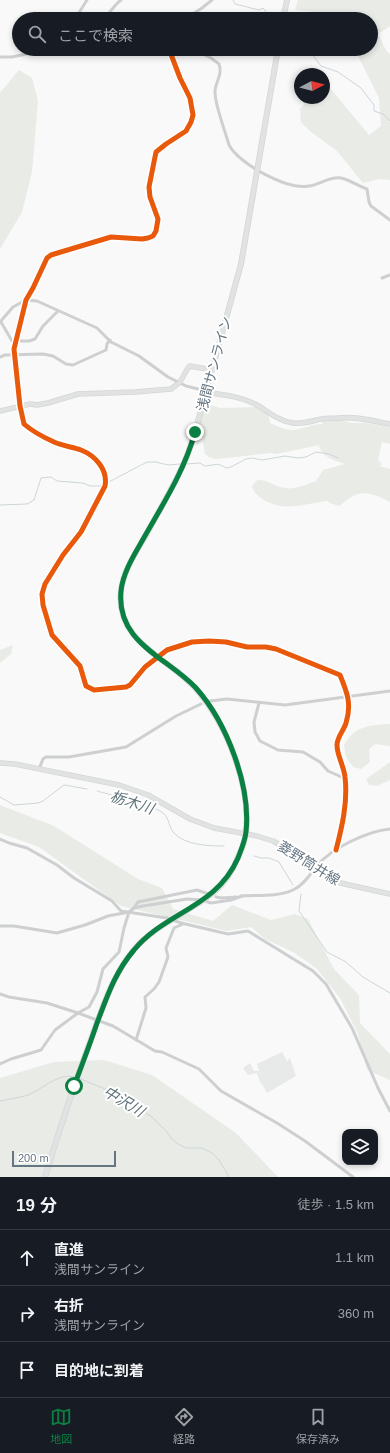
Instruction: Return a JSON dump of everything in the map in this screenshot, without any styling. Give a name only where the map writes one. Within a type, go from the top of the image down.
[{"type":"main road","points":[[284,12],[286,0]]},
{"type":"main road","name":"浅間サンライン","points":[[45,1177],[74,1086],[112,983],[119,971],[134,950],[159,927],[214,892],[230,872],[242,850],[246,834],[247,816],[244,791],[221,724],[205,700],[189,681],[136,639],[125,622],[120,601],[121,588],[131,562],[184,466],[190,449],[241,264],[277,56]]},
{"type":"main road","points":[[0,411],[30,404],[37,405],[48,403],[78,394],[171,389],[180,382],[190,366],[212,370]]},
{"type":"main road","points":[[210,393],[236,397],[249,401],[273,416],[291,423],[300,424],[318,419],[343,417],[390,424]]},
{"type":"main road","name":"菱野筒井線","points":[[0,763],[15,764],[119,784],[148,795],[190,818],[214,828],[265,838],[278,843],[316,866],[329,879],[336,882],[390,894]]},
{"type":"street","points":[[79,12],[87,0]]},
{"type":"street","points":[[111,12],[115,5],[121,0]]},
{"type":"street","points":[[196,12],[212,0]]},
{"type":"street","points":[[0,57],[17,56]]},
{"type":"street","points":[[172,56],[190,98],[193,115],[186,131],[156,152],[149,187],[150,197],[158,219],[156,231],[153,236],[142,239],[111,237],[51,255],[47,258],[26,300],[14,349],[20,406],[24,424],[53,442],[82,450],[99,462],[107,479],[106,486],[83,530],[45,584],[42,594],[43,605],[52,635],[80,666],[86,686],[94,690],[126,687],[130,685],[145,666],[167,650],[192,642],[226,642],[247,647],[266,647],[276,649],[340,675],[349,697],[346,723],[337,745],[346,779],[344,818],[336,850]]},
{"type":"street","points":[[207,56],[219,64],[220,75],[215,91],[229,145],[232,150],[257,169],[279,181],[294,186],[309,186],[334,178],[341,178],[359,187],[367,189],[371,206],[390,220]]},
{"type":"street","points":[[382,278],[390,275]]},
{"type":"street","points":[[58,311],[43,326],[35,338],[29,341],[12,341],[0,322],[13,307],[26,300],[37,301],[97,328],[110,340],[139,356],[168,377],[186,386],[210,393]]},
{"type":"street","points":[[0,357],[5,354],[43,354],[53,356],[66,364],[74,365],[106,350],[107,344],[110,340]]},
{"type":"street","points":[[210,701],[226,699],[285,705],[390,691]]},
{"type":"street","points":[[259,703],[254,722],[260,741],[278,750],[304,752],[320,762],[328,771],[346,779]]},
{"type":"street","points":[[39,769],[43,759],[46,757],[69,757],[126,747],[176,716],[201,704]]},
{"type":"street","points":[[216,897],[230,898],[242,896],[277,895],[293,890],[302,883],[324,858],[336,850],[362,836],[380,830],[390,829]]},
{"type":"street","points":[[0,839],[28,848],[112,901],[121,911],[167,918],[228,934],[248,931],[313,971],[328,987],[352,1028],[378,1088],[390,1111]]},
{"type":"street","points":[[0,926],[14,926],[57,933],[85,925],[108,916],[129,912],[138,902],[197,890],[209,894]]},
{"type":"street","points":[[134,908],[178,900],[202,900],[208,903],[217,902],[232,900],[242,896]]},
{"type":"street","points":[[0,1064],[41,1050],[55,1030],[89,1007],[97,992],[103,969],[119,952],[129,912]]},
{"type":"street","points":[[136,1040],[146,1008],[145,998],[159,982],[168,957],[166,948],[174,928],[182,923]]},
{"type":"street","points":[[0,994],[9,997],[47,1002],[98,1020],[113,1026],[155,1051],[162,1052],[198,1069],[221,1091],[305,1141],[353,1177]]},
{"type":"shaded area","points":[[298,0],[390,0],[390,26],[378,34],[378,12],[313,12],[295,10]]},
{"type":"shaded area","points":[[378,34],[387,52],[390,54],[390,180],[379,179],[363,183],[337,151],[310,131],[301,122],[300,109],[304,104],[330,104],[330,88],[369,135],[381,126],[379,98],[358,56],[378,56]]},
{"type":"shaded area","points":[[19,70],[32,78],[38,101],[32,172],[22,212],[0,249],[0,93]]},
{"type":"shaded area","points":[[211,405],[220,408],[256,407],[265,409],[268,413],[270,423],[290,430],[322,424],[324,419],[334,418],[351,423],[365,423],[390,427],[390,444],[382,442],[378,460],[382,464],[379,466],[390,469],[390,502],[378,496],[364,493],[353,496],[339,506],[328,501],[288,507],[272,504],[264,500],[256,494],[252,486],[257,480],[265,481],[281,487],[296,487],[316,481],[323,470],[345,464],[325,455],[320,449],[319,445],[277,454],[271,453],[216,459],[209,457],[205,454],[199,419],[202,410],[210,408]]},
{"type":"shaded area","points":[[13,645],[11,654],[0,663],[0,650]]},
{"type":"shaded area","points":[[390,724],[390,746],[375,744],[369,749],[370,762],[361,769],[353,767],[346,757],[344,745],[352,734],[368,726]]},
{"type":"shaded area","points":[[390,762],[390,780],[377,786],[369,785],[366,779]]},
{"type":"shaded area","points":[[0,805],[54,826],[138,879],[162,888],[173,909],[213,921],[232,905],[271,920],[295,914],[308,919],[334,969],[359,995],[360,1023],[390,1054],[390,1080],[367,1070],[358,1034],[340,998],[316,968],[293,952],[265,939],[251,927],[227,931],[121,906],[39,847],[0,833]]},
{"type":"shaded area","points":[[282,1052],[287,1061],[290,1058],[296,1076],[267,1093],[260,1082],[257,1073],[248,1075],[243,1068],[250,1063],[254,1071],[259,1071],[257,1064]]},
{"type":"shaded area","points":[[104,1060],[152,1075],[236,1133],[278,1177],[0,1177],[0,1078],[54,1062]]},
{"type":"waterway","points":[[233,0],[235,4],[259,10],[263,8],[266,12]]},
{"type":"waterway","points":[[314,56],[321,66],[338,72],[361,88],[374,105],[374,111],[383,114],[390,121]]},
{"type":"waterway","points":[[186,464],[200,463],[205,466],[218,464],[226,468],[246,459],[252,458],[262,460],[285,456],[298,458],[306,457],[316,452],[329,454],[338,458]]},
{"type":"waterway","points":[[107,483],[147,462],[156,462],[168,465],[180,464]]},
{"type":"waterway","points":[[0,505],[27,504],[34,500],[41,478],[51,477],[57,481],[83,483],[90,486],[104,485]]},
{"type":"waterway","name":"栃木川","points":[[0,797],[14,805],[38,803],[43,801],[64,785],[87,789]]},
{"type":"waterway","name":"栃木川","points":[[97,791],[152,807],[166,816],[174,833],[184,840],[204,845],[224,846]]},
{"type":"waterway","name":"栃木川","points":[[254,856],[269,858],[279,862],[293,885]]},
{"type":"waterway","name":"栃木川","points":[[301,894],[299,911],[327,952],[346,962],[363,977],[390,993]]},
{"type":"waterway","name":"中沢川","points":[[0,1101],[28,1095],[62,1077],[75,1077]]},
{"type":"waterway","name":"中沢川","points":[[78,1078],[110,1091],[152,1117],[178,1144],[186,1148],[202,1148],[212,1153],[219,1160],[229,1177]]},
{"type":"cycle path","points":[[172,56],[190,98],[193,115],[186,131],[156,152],[149,187],[150,197],[158,219],[156,231],[153,236],[142,239],[111,237],[51,255],[47,258],[26,300],[14,349],[20,406],[24,424],[50,440],[61,445],[81,450],[92,456],[100,464],[105,474],[105,486],[81,532],[63,555],[45,584],[42,594],[43,605],[52,635],[80,666],[86,686],[94,690],[126,687],[130,685],[145,667],[167,650],[192,642],[226,642],[247,647],[266,647],[276,649],[340,675],[347,693],[349,710],[346,723],[338,739],[337,745],[344,773],[346,796],[336,850]]},
{"type":"route","points":[[74,1086],[106,998],[119,971],[134,950],[146,937],[214,892],[236,863],[242,850],[246,834],[247,816],[244,791],[238,768],[221,724],[198,690],[189,681],[136,639],[125,622],[120,601],[121,588],[128,567],[181,471],[195,432]]}]
